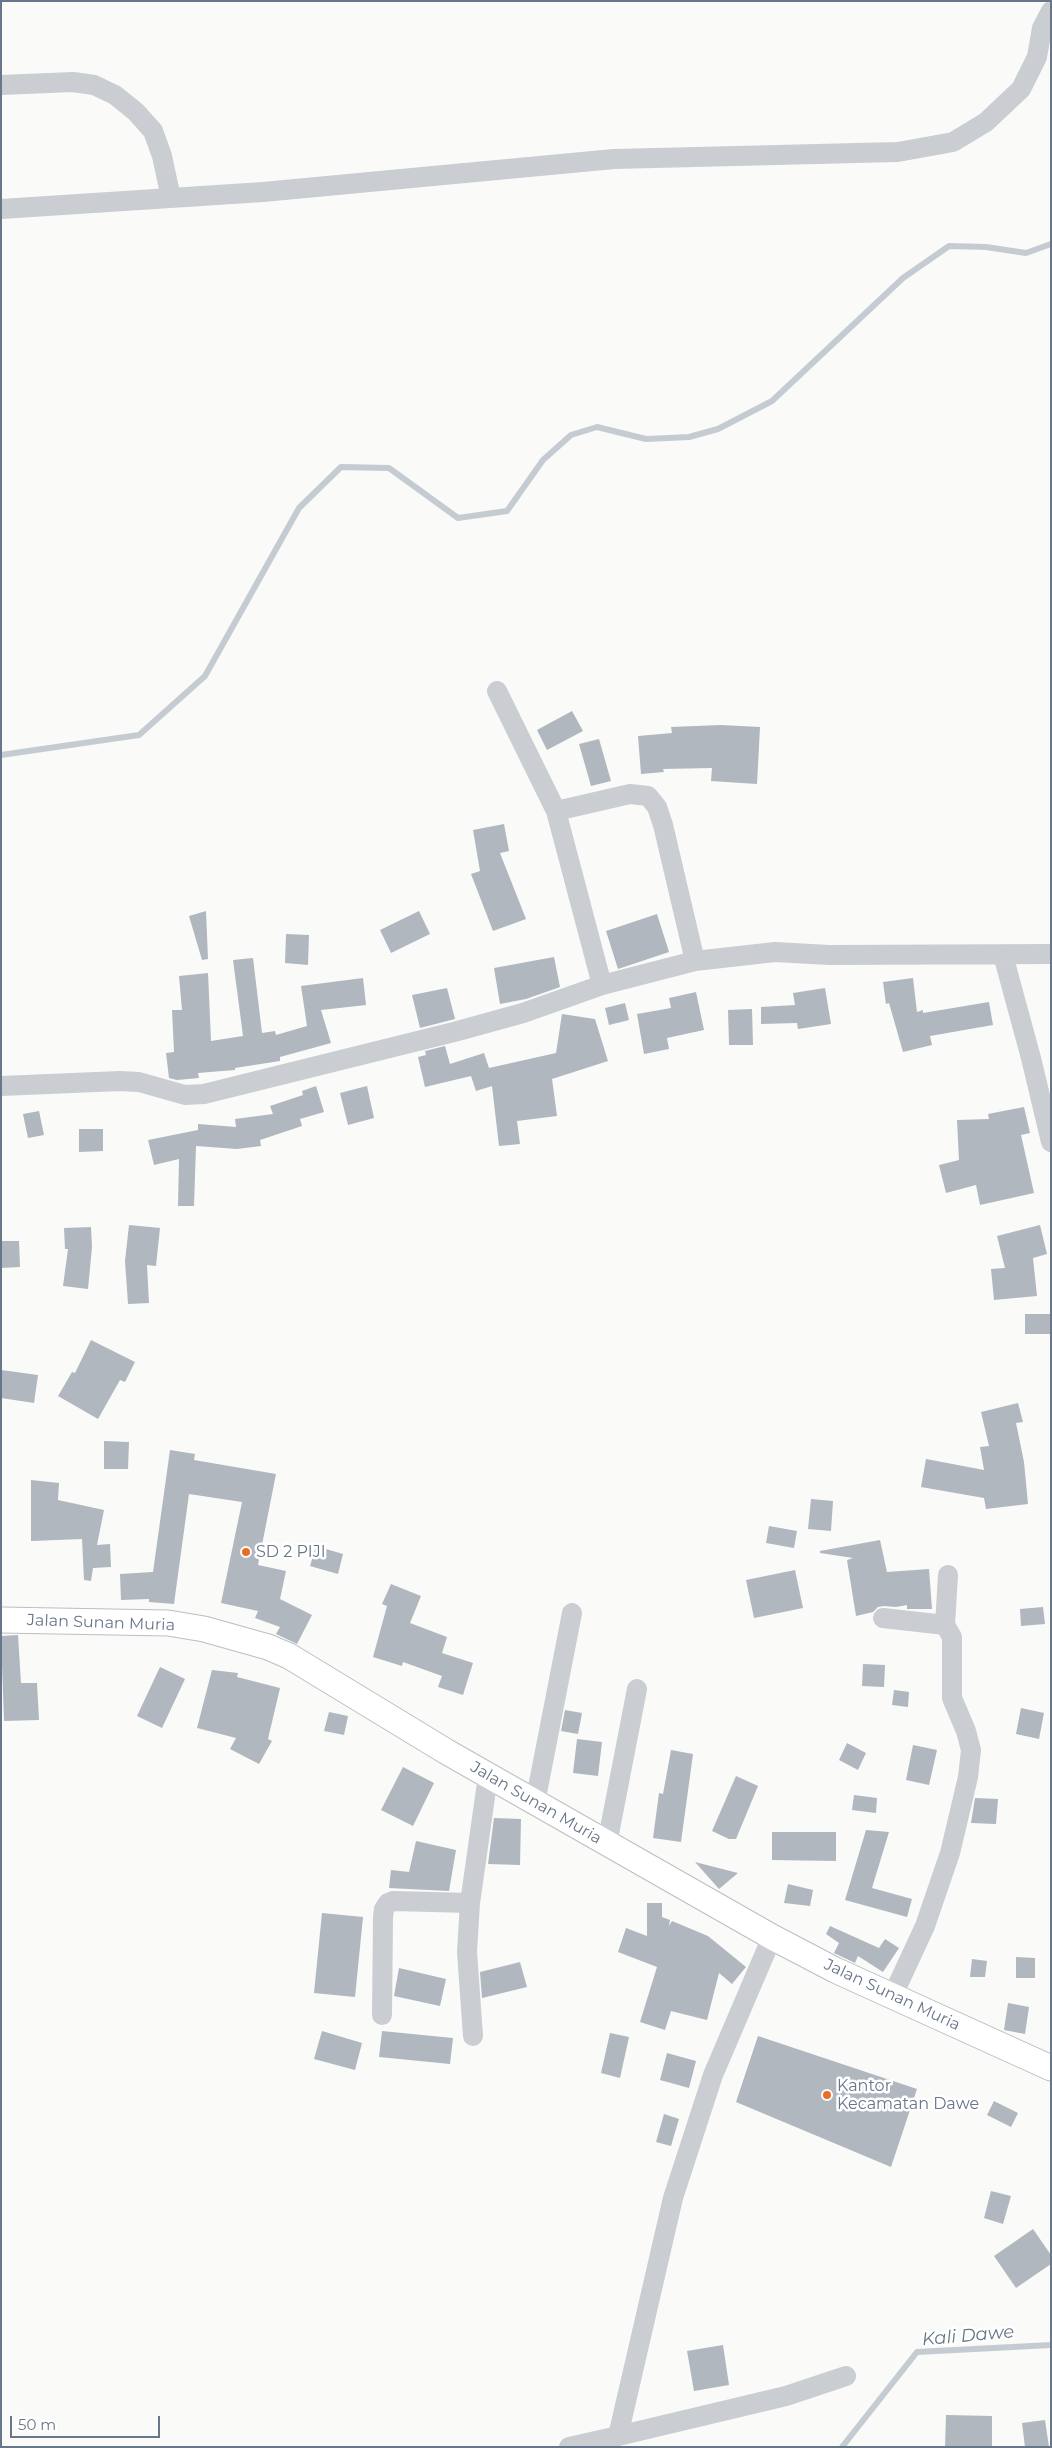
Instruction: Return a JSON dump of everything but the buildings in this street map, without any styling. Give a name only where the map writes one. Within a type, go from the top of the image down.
[{"type":"main road","name":"Jalan Sunan Muria","points":[[1,1620],[168,1622],[242,1638],[289,1656],[488,1776],[772,1937],[835,1970],[1051,2068]]},
{"type":"street","points":[[1,209],[263,192],[614,159],[888,153],[953,142],[986,122],[1021,89],[1037,56],[1042,28],[1051,10]]},
{"type":"street","points":[[1,85],[72,82],[94,85],[115,95],[136,112],[153,131],[162,156],[170,198]]},
{"type":"street","points":[[497,691],[556,811],[602,985]]},
{"type":"street","points":[[556,811],[630,794],[648,796],[656,807],[663,825],[695,961]]},
{"type":"street","points":[[1,1086],[120,1081],[139,1082],[185,1095],[204,1094],[454,1032],[523,1013],[602,985],[695,961],[775,952],[829,956],[1051,954]]},
{"type":"street","points":[[1003,955],[1031,1058],[1051,1142]]},
{"type":"street","points":[[892,1995],[926,1926],[950,1853],[968,1777],[970,1750],[966,1732],[952,1698],[952,1637],[945,1625],[948,1575]]},
{"type":"street","points":[[535,1803],[572,1613]]},
{"type":"street","points":[[883,1618],[945,1625]]},
{"type":"street","points":[[607,1844],[637,1689]]},
{"type":"street","points":[[473,2036],[466,1952],[470,1903],[488,1776]]},
{"type":"street","points":[[382,2015],[383,1917],[384,1909],[388,1903],[394,1901],[470,1903]]},
{"type":"street","points":[[618,2436],[673,2198],[713,2075],[772,1937]]},
{"type":"street","points":[[569,2447],[761,2400],[786,2396],[846,2376]]},
{"type":"waterway","points":[[1,755],[139,735],[205,676],[299,508],[341,467],[389,468],[458,518],[507,511],[543,460],[571,435],[597,427],[646,439],[689,437],[718,429],[772,401],[903,278],[949,246],[986,247],[1026,253],[1051,244]]},
{"type":"waterway","name":"Kali Dawe","points":[[842,2447],[917,2352],[1051,2345]]},
{"type":"place","name":"SD 2 PIJI","points":[[246,1552]]},
{"type":"place","name":"Kantor Kecamatan Dawe","points":[[827,2095]]}]
